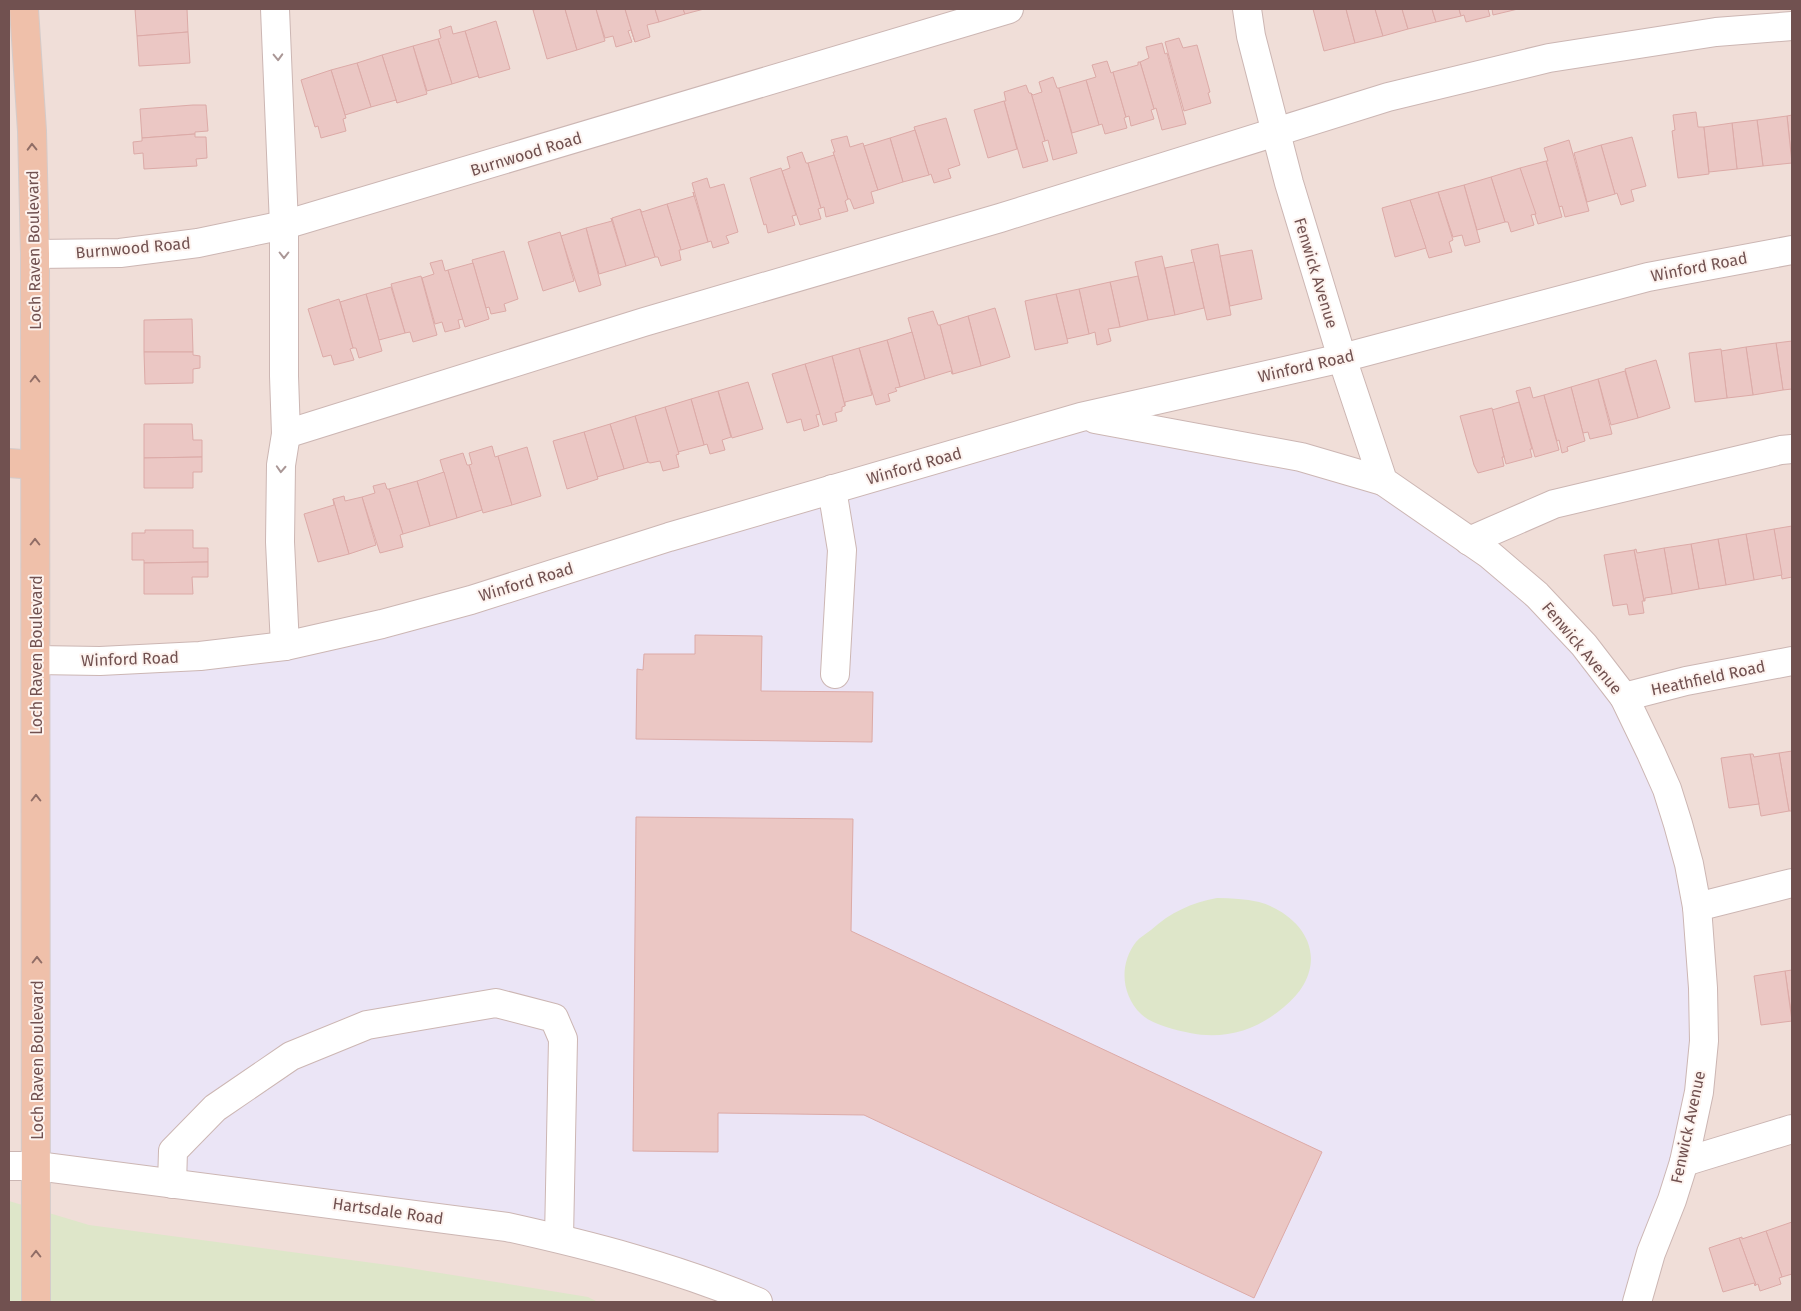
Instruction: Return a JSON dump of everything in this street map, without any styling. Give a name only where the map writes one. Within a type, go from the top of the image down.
[{"type":"main road","name":"Loch Raven Boulevard","points":[[24,9],[32,131],[35,254],[22,464],[36,660],[36,1302]]},
{"type":"street","name":"Burnwood Road","points":[[35,254],[120,253],[198,243],[284,225],[1008,9]]},
{"type":"street","name":"Fenwick Avenue","points":[[1247,9],[1251,36],[1275,133],[1342,358],[1383,481],[1490,555],[1537,595],[1584,645],[1624,697],[1667,790],[1688,864],[1697,907],[1703,988],[1704,1041],[1699,1092],[1684,1162],[1672,1200],[1651,1253],[1638,1302]]},
{"type":"street","points":[[283,11],[284,376],[286,434],[281,465],[280,542],[285,646]]},
{"type":"street","points":[[286,434],[644,322],[1000,218],[1388,97],[1549,58],[1716,32],[1792,26]]},
{"type":"street","name":"Winford Road","points":[[36,660],[100,661],[200,656],[285,646],[382,624],[471,600],[669,537],[1081,417],[1342,358],[1648,277],[1792,250]]},
{"type":"street","points":[[1081,417],[1301,457],[1383,481]]},
{"type":"street","points":[[1468,541],[1554,504],[1781,450],[1792,449]]},
{"type":"street","points":[[832,490],[842,550],[835,674]]},
{"type":"street","name":"Heathfield Road","points":[[1624,697],[1686,682],[1792,661]]},
{"type":"street","points":[[1697,907],[1792,883]]},
{"type":"street","points":[[172,1184],[173,1151],[215,1108],[291,1056],[368,1025],[496,1003],[554,1018],[563,1039],[560,1238]]},
{"type":"street","points":[[1684,1162],[1792,1129]]},
{"type":"street","name":"Hartsdale Road","points":[[9,1166],[37,1166],[507,1227],[560,1238],[668,1268],[758,1302]]},
{"type":"shaded area","points":[[9,9],[1792,9],[1792,1302],[1640,1302],[507,1227],[758,1302],[9,1302]]},
{"type":"shaded area","points":[[1081,417],[1383,481],[1469,541],[1624,697],[1699,920],[1702,1063],[1640,1302],[758,1302],[578,1242],[37,1166],[36,660],[285,646]]},
{"type":"green space","points":[[1217,898],[1259,902],[1272,907],[1295,922],[1303,932],[1311,957],[1310,970],[1304,984],[1293,999],[1274,1015],[1252,1027],[1228,1034],[1203,1035],[1190,1033],[1164,1026],[1145,1018],[1134,1006],[1126,988],[1125,969],[1127,960],[1136,942],[1174,913]]},
{"type":"green space","points":[[9,1201],[89,1225],[403,1267],[588,1297],[598,1302],[9,1302]]},
{"type":"building","points":[[135,9],[187,9],[188,32],[137,36]]},
{"type":"building","points":[[565,9],[577,50],[547,59],[533,10]]},
{"type":"building","points":[[565,9],[596,9],[605,41],[577,50]]},
{"type":"building","points":[[596,9],[625,9],[635,42],[631,30],[628,31],[632,42],[616,47],[613,36],[605,38]]},
{"type":"building","points":[[625,9],[655,9],[659,22],[647,25],[650,37],[635,42]]},
{"type":"building","points":[[655,9],[683,9],[685,14],[659,22]]},
{"type":"building","points":[[683,9],[704,9],[685,14]]},
{"type":"building","points":[[1313,9],[1346,9],[1355,43],[1324,51]]},
{"type":"building","points":[[1346,9],[1375,9],[1383,36],[1355,43]]},
{"type":"building","points":[[1375,9],[1402,9],[1408,29],[1383,36]]},
{"type":"building","points":[[1402,9],[1432,9],[1436,22],[1408,29]]},
{"type":"building","points":[[1432,9],[1459,9],[1461,16],[1436,22]]},
{"type":"building","points":[[1459,9],[1488,9],[1490,16],[1466,22],[1464,15],[1461,16]]},
{"type":"building","points":[[1492,9],[1518,9],[1493,15]]},
{"type":"building","points":[[496,21],[510,69],[479,78],[465,31]]},
{"type":"building","points":[[451,26],[453,34],[465,31],[479,78],[478,76],[452,84],[438,39],[441,38],[439,30]]},
{"type":"building","points":[[188,32],[190,63],[139,66],[137,36]]},
{"type":"building","points":[[1179,38],[1183,48],[1197,45],[1210,92],[1208,93],[1211,103],[1184,111],[1165,42]]},
{"type":"building","points":[[438,39],[452,84],[427,91],[413,46]]},
{"type":"building","points":[[1162,43],[1165,54],[1167,53],[1186,124],[1162,130],[1140,62],[1149,58],[1146,47]]},
{"type":"building","points":[[413,46],[427,94],[397,103],[382,55]]},
{"type":"building","points":[[382,55],[397,103],[396,100],[371,107],[357,63]]},
{"type":"building","points":[[1107,61],[1111,73],[1113,72],[1126,117],[1124,118],[1127,128],[1105,134],[1102,124],[1099,125],[1086,80],[1096,77],[1092,65]]},
{"type":"building","points":[[1138,62],[1140,62],[1154,109],[1151,110],[1154,119],[1131,126],[1129,116],[1126,117],[1113,72],[1138,65]]},
{"type":"building","points":[[357,63],[371,107],[345,115],[331,70]]},
{"type":"building","points":[[331,70],[346,118],[343,119],[346,131],[321,138],[318,126],[315,127],[301,80]]},
{"type":"building","points":[[1053,77],[1057,88],[1059,88],[1077,153],[1053,160],[1048,140],[1045,141],[1031,93],[1033,95],[1042,92],[1039,82]]},
{"type":"building","points":[[1086,80],[1099,125],[1072,133],[1059,88]]},
{"type":"building","points":[[1026,85],[1029,93],[1031,93],[1045,141],[1042,142],[1048,161],[1023,168],[1004,101],[1006,101],[1004,92]]},
{"type":"building","points":[[1004,101],[1017,149],[988,158],[974,110]]},
{"type":"building","points":[[206,105],[208,131],[195,132],[195,134],[142,138],[140,109]]},
{"type":"building","points":[[1696,112],[1698,127],[1704,127],[1709,174],[1678,178],[1672,131],[1675,130],[1673,115]]},
{"type":"building","points":[[1792,115],[1792,163],[1787,116]]},
{"type":"building","points":[[1787,116],[1792,163],[1763,166],[1757,120]]},
{"type":"building","points":[[946,118],[960,165],[948,169],[951,178],[934,183],[931,174],[929,175],[914,127]]},
{"type":"building","points":[[1757,120],[1763,166],[1737,169],[1732,123]]},
{"type":"building","points":[[1732,123],[1737,169],[1709,172],[1704,127]]},
{"type":"building","points":[[915,130],[929,175],[903,182],[890,138]]},
{"type":"building","points":[[195,134],[195,137],[206,137],[207,158],[196,159],[197,166],[144,169],[143,153],[134,154],[133,142],[142,141],[142,138]]},
{"type":"building","points":[[847,136],[850,147],[863,143],[878,190],[871,192],[874,203],[854,209],[850,199],[848,199],[831,140]]},
{"type":"building","points":[[1632,137],[1646,186],[1631,190],[1634,201],[1621,205],[1617,193],[1615,194],[1601,145]]},
{"type":"building","points":[[890,138],[903,182],[878,190],[864,146]]},
{"type":"building","points":[[1569,140],[1589,211],[1565,217],[1562,206],[1559,207],[1544,148]]},
{"type":"building","points":[[1601,145],[1615,194],[1587,202],[1574,153]]},
{"type":"building","points":[[802,152],[806,163],[808,163],[821,208],[818,209],[821,219],[800,225],[782,171],[790,168],[787,157]]},
{"type":"building","points":[[834,155],[848,199],[845,201],[848,211],[826,217],[824,207],[821,208],[808,163]]},
{"type":"building","points":[[1546,161],[1562,217],[1538,224],[1520,168]]},
{"type":"building","points":[[781,168],[796,215],[792,216],[795,225],[768,233],[750,178]]},
{"type":"building","points":[[1520,168],[1536,214],[1531,215],[1534,225],[1511,232],[1508,222],[1505,222],[1491,177]]},
{"type":"building","points":[[1491,177],[1505,222],[1477,230],[1464,185]]},
{"type":"building","points":[[707,178],[710,188],[724,184],[738,232],[726,236],[729,243],[713,248],[711,241],[708,242],[692,183]]},
{"type":"building","points":[[1464,185],[1480,242],[1465,246],[1462,235],[1453,237],[1438,192]]},
{"type":"building","points":[[693,192],[708,242],[681,250],[667,204],[694,196]]},
{"type":"building","points":[[1438,192],[1453,240],[1449,242],[1452,252],[1429,258],[1410,200]]},
{"type":"building","points":[[1410,200],[1426,248],[1395,257],[1382,208]]},
{"type":"building","points":[[667,204],[681,250],[679,250],[681,260],[661,266],[658,257],[655,257],[640,209],[642,212]]},
{"type":"building","points":[[640,209],[655,257],[626,266],[612,218]]},
{"type":"building","points":[[612,221],[626,266],[599,274],[586,228]]},
{"type":"building","points":[[586,228],[601,285],[579,292],[561,236]]},
{"type":"building","points":[[560,232],[574,281],[543,291],[528,242]]},
{"type":"building","points":[[1218,244],[1231,315],[1207,320],[1191,250]]},
{"type":"building","points":[[1252,250],[1262,299],[1230,306],[1220,256]]},
{"type":"building","points":[[504,251],[518,299],[504,304],[506,311],[491,314],[489,307],[486,308],[472,260]]},
{"type":"building","points":[[1162,256],[1175,315],[1148,320],[1135,262]]},
{"type":"building","points":[[442,260],[445,271],[448,270],[463,319],[458,320],[460,328],[445,332],[442,322],[435,324],[422,278],[434,274],[430,263]]},
{"type":"building","points":[[1194,262],[1204,308],[1175,315],[1165,268]]},
{"type":"building","points":[[473,263],[489,319],[465,327],[448,270]]},
{"type":"building","points":[[421,276],[437,335],[413,342],[410,332],[405,333],[391,284]]},
{"type":"building","points":[[1138,276],[1148,320],[1120,327],[1110,282]]},
{"type":"building","points":[[1110,282],[1120,327],[1108,329],[1111,341],[1097,345],[1095,332],[1089,334],[1079,289]]},
{"type":"building","points":[[391,287],[405,333],[379,340],[366,294]]},
{"type":"building","points":[[1079,289],[1089,334],[1067,339],[1056,294]]},
{"type":"building","points":[[366,294],[382,351],[359,358],[356,348],[353,348],[340,302]]},
{"type":"building","points":[[1056,294],[1068,343],[1035,350],[1025,301]]},
{"type":"building","points":[[339,299],[353,348],[350,349],[354,360],[334,365],[331,355],[323,357],[308,309]]},
{"type":"building","points":[[995,308],[1010,357],[981,366],[968,316]]},
{"type":"building","points":[[933,311],[938,325],[940,325],[953,374],[951,371],[925,379],[908,318]]},
{"type":"building","points":[[968,316],[981,366],[953,374],[940,325]]},
{"type":"building","points":[[192,319],[193,352],[144,352],[144,320]]},
{"type":"building","points":[[912,332],[925,379],[900,387],[887,340]]},
{"type":"building","points":[[887,340],[900,387],[895,388],[897,391],[888,394],[890,401],[876,405],[859,348]]},
{"type":"building","points":[[1792,341],[1792,389],[1783,390],[1776,343]]},
{"type":"building","points":[[1776,343],[1783,390],[1753,395],[1746,347]]},
{"type":"building","points":[[1746,347],[1753,395],[1727,398],[1721,351]]},
{"type":"building","points":[[859,348],[872,395],[845,402],[845,406],[832,356]]},
{"type":"building","points":[[1721,349],[1727,398],[1695,402],[1689,353]]},
{"type":"building","points":[[144,352],[193,352],[193,355],[200,356],[200,368],[193,369],[193,383],[145,384]]},
{"type":"building","points":[[832,356],[845,406],[842,407],[842,411],[835,413],[837,421],[823,425],[805,364]]},
{"type":"building","points":[[1656,360],[1670,408],[1638,418],[1625,369]]},
{"type":"building","points":[[805,364],[820,414],[816,415],[819,426],[804,431],[801,419],[787,423],[772,374]]},
{"type":"building","points":[[1625,371],[1638,418],[1611,425],[1598,379]]},
{"type":"building","points":[[1598,379],[1612,434],[1590,439],[1588,432],[1583,433],[1571,387]]},
{"type":"building","points":[[748,382],[763,429],[732,438],[718,391]]},
{"type":"building","points":[[1530,387],[1533,398],[1544,395],[1559,450],[1535,457],[1516,391]]},
{"type":"building","points":[[1571,387],[1585,441],[1567,447],[1568,451],[1562,453],[1544,395]]},
{"type":"building","points":[[718,391],[731,437],[722,440],[725,450],[710,454],[707,444],[704,445],[691,399]]},
{"type":"building","points":[[691,399],[704,445],[678,452],[665,407]]},
{"type":"building","points":[[1519,402],[1532,449],[1530,449],[1532,457],[1506,464],[1492,410]]},
{"type":"building","points":[[665,407],[679,454],[676,455],[679,467],[663,471],[660,461],[648,462],[635,416]]},
{"type":"building","points":[[1492,408],[1504,457],[1502,457],[1504,466],[1478,473],[1460,416]]},
{"type":"building","points":[[635,416],[648,462],[624,469],[610,424]]},
{"type":"building","points":[[144,424],[192,424],[193,440],[202,440],[202,457],[144,458]]},
{"type":"building","points":[[610,424],[624,469],[597,477],[584,432]]},
{"type":"building","points":[[584,432],[598,479],[567,489],[553,441]]},
{"type":"building","points":[[492,446],[495,457],[498,456],[512,505],[483,513],[469,465],[472,464],[469,453]]},
{"type":"building","points":[[527,447],[541,496],[512,505],[498,456]]},
{"type":"building","points":[[463,453],[467,465],[469,465],[482,510],[457,518],[440,460]]},
{"type":"building","points":[[202,457],[202,472],[193,472],[193,488],[144,488],[144,458]]},
{"type":"building","points":[[444,472],[457,518],[430,526],[417,481]]},
{"type":"building","points":[[417,481],[430,526],[403,534],[389,489]]},
{"type":"building","points":[[385,483],[387,489],[389,489],[403,534],[400,535],[403,547],[380,553],[362,497],[375,493],[373,486]]},
{"type":"building","points":[[344,496],[345,501],[362,497],[376,545],[349,554],[333,499]]},
{"type":"building","points":[[333,499],[349,554],[318,562],[304,514],[334,505]]},
{"type":"building","points":[[1792,526],[1792,577],[1782,579],[1774,529]]},
{"type":"building","points":[[1774,529],[1782,575],[1754,580],[1746,534]]},
{"type":"building","points":[[145,530],[193,530],[193,548],[208,548],[208,562],[144,563],[144,560],[132,560],[132,533],[145,533]]},
{"type":"building","points":[[1746,534],[1754,580],[1726,585],[1718,539]]},
{"type":"building","points":[[1718,539],[1726,585],[1699,589],[1691,544]]},
{"type":"building","points":[[1691,544],[1699,589],[1672,594],[1664,548]]},
{"type":"building","points":[[1664,548],[1672,594],[1645,598],[1644,601],[1634,550],[1636,549],[1637,553]]},
{"type":"building","points":[[1634,550],[1644,601],[1642,601],[1644,613],[1629,615],[1627,604],[1613,606],[1604,555]]},
{"type":"building","points":[[208,562],[208,577],[192,577],[193,594],[144,594],[144,563]]},
{"type":"building","points":[[695,635],[762,636],[761,691],[873,692],[872,742],[636,739],[637,669],[643,670],[644,654],[695,654]]},
{"type":"building","points":[[1792,751],[1792,811],[1789,811],[1779,753]]},
{"type":"building","points":[[1779,753],[1789,811],[1761,816],[1750,754],[1753,754],[1754,757]]},
{"type":"building","points":[[1750,754],[1759,804],[1729,808],[1721,758]]},
{"type":"building","points":[[636,817],[853,819],[851,931],[1322,1152],[1254,1298],[864,1115],[718,1113],[718,1152],[633,1151]]},
{"type":"building","points":[[1792,970],[1792,1018],[1785,971]]},
{"type":"building","points":[[1785,971],[1792,1021],[1761,1025],[1754,976]]},
{"type":"building","points":[[1792,1222],[1792,1274],[1782,1277],[1766,1231]]},
{"type":"building","points":[[1766,1231],[1782,1277],[1779,1278],[1781,1284],[1760,1291],[1758,1284],[1756,1285],[1739,1238],[1742,1237],[1742,1239]]},
{"type":"building","points":[[1739,1238],[1756,1285],[1754,1283],[1723,1292],[1709,1248]]}]
